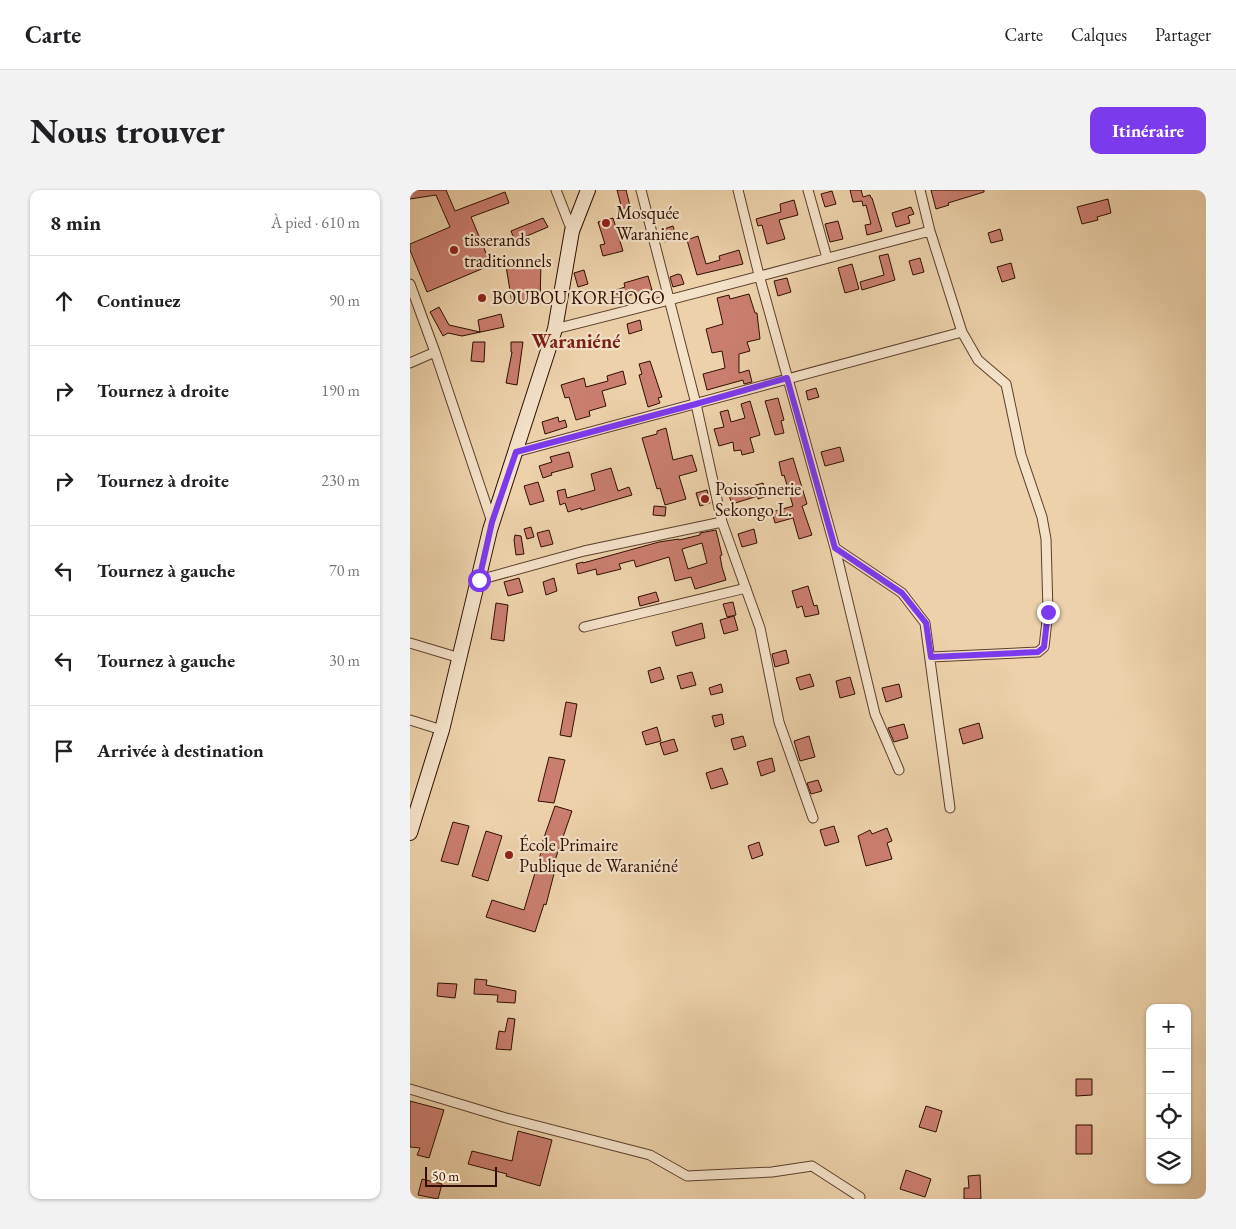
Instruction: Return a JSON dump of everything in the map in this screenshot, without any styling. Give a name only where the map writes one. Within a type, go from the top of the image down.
[{"type":"street","points":[[556,190],[572,231]]},
{"type":"street","points":[[410,833],[442,730],[492,522],[555,329],[572,231],[588,190]]},
{"type":"street","points":[[641,190],[696,404],[722,522],[760,628],[779,722],[813,818]]},
{"type":"street","points":[[738,190],[759,275],[835,548],[875,714],[899,770]]},
{"type":"street","points":[[808,190],[827,258]]},
{"type":"street","points":[[920,190],[930,231],[962,332],[978,360],[1006,384],[1021,454],[1042,517],[1046,539],[1048,612],[1044,647],[1038,652],[931,657]]},
{"type":"street","points":[[555,329],[669,301],[759,275],[930,231]]},
{"type":"street","points":[[410,284],[492,522]]},
{"type":"street","points":[[516,452],[962,332]]},
{"type":"street","points":[[410,363],[435,352]]},
{"type":"street","points":[[479,580],[584,551],[722,522]]},
{"type":"street","points":[[835,548],[902,593],[926,623],[950,808]]},
{"type":"street","points":[[584,627],[746,588]]},
{"type":"street","points":[[410,643],[460,658]]},
{"type":"street","points":[[410,720],[442,730]]},
{"type":"street","points":[[410,1089],[506,1118],[650,1155],[687,1176],[772,1172],[812,1166],[860,1197]]},
{"type":"building","points":[[410,190],[446,190],[455,211],[505,192],[509,203],[471,217],[491,265],[427,292],[410,250],[410,244],[450,227],[436,195],[410,199]]},
{"type":"building","points":[[617,190],[626,190],[630,206],[622,209]]},
{"type":"building","points":[[850,190],[861,190],[863,197],[870,195],[882,231],[867,235],[865,225],[871,224],[866,205],[863,206],[862,201],[853,202]]},
{"type":"building","points":[[931,190],[984,190],[984,192],[948,203],[949,205],[936,209]]},
{"type":"building","points":[[832,191],[836,204],[825,207],[821,194]]},
{"type":"building","points":[[1108,199],[1111,213],[1097,217],[1098,220],[1082,224],[1077,207]]},
{"type":"building","points":[[794,200],[798,215],[779,220],[785,239],[767,244],[762,225],[758,226],[756,219],[781,212],[780,204]]},
{"type":"building","points":[[911,207],[914,214],[908,216],[910,223],[896,227],[892,213]]},
{"type":"building","points":[[543,218],[548,227],[515,241],[511,231]]},
{"type":"building","points":[[613,218],[623,251],[603,256],[600,245],[605,244],[598,222]]},
{"type":"building","points":[[838,221],[843,239],[830,242],[825,224]]},
{"type":"building","points":[[673,226],[677,238],[664,242],[661,230]]},
{"type":"building","points":[[1000,229],[1003,240],[991,243],[988,233]]},
{"type":"building","points":[[698,236],[706,264],[720,260],[719,256],[739,250],[743,264],[697,275],[687,240]]},
{"type":"building","points":[[888,254],[895,280],[862,290],[860,282],[884,275],[879,256]]},
{"type":"building","points":[[920,258],[924,272],[913,275],[909,261]]},
{"type":"building","points":[[535,261],[541,262],[540,304],[529,304],[529,301],[512,303],[506,266]]},
{"type":"building","points":[[1011,263],[1015,278],[1002,282],[997,267]]},
{"type":"building","points":[[852,264],[859,289],[845,293],[838,268]]},
{"type":"building","points":[[584,270],[588,284],[578,287],[574,273]]},
{"type":"building","points":[[678,274],[681,275],[684,284],[673,287],[670,277]]},
{"type":"building","points":[[648,276],[652,290],[618,298],[616,290],[625,287],[624,283]]},
{"type":"building","points":[[787,278],[791,292],[778,296],[774,281]]},
{"type":"building","points":[[749,294],[755,313],[757,313],[760,339],[747,342],[750,351],[739,354],[739,373],[749,370],[752,382],[744,384],[743,380],[707,390],[703,374],[725,368],[722,351],[712,353],[706,329],[723,324],[717,298],[729,295],[730,299]]},
{"type":"building","points":[[439,307],[449,325],[480,332],[478,320],[501,314],[504,327],[462,336],[448,333],[443,336],[430,312]]},
{"type":"building","points":[[640,320],[642,330],[629,334],[627,324]]},
{"type":"building","points":[[473,342],[485,342],[484,362],[471,361]]},
{"type":"building","points":[[511,342],[523,342],[517,385],[506,383],[512,352]]},
{"type":"building","points":[[650,361],[662,397],[658,398],[660,403],[648,407],[639,375],[642,374],[639,364]]},
{"type":"building","points":[[623,371],[626,384],[602,391],[606,406],[589,411],[590,416],[576,420],[569,397],[565,398],[561,385],[584,378],[586,387],[608,381],[607,376]]},
{"type":"building","points":[[816,388],[819,397],[808,400],[806,391]]},
{"type":"building","points":[[778,398],[784,420],[781,421],[784,433],[775,435],[765,401]]},
{"type":"building","points":[[750,401],[760,435],[750,438],[754,452],[742,455],[741,450],[734,451],[733,442],[719,446],[714,429],[724,427],[720,412],[728,410],[731,422],[745,418],[741,404]]},
{"type":"building","points":[[558,417],[559,422],[565,420],[567,427],[545,434],[542,422]]},
{"type":"building","points":[[666,428],[673,460],[692,455],[697,471],[679,476],[686,499],[665,505],[660,488],[657,489],[642,438],[657,434],[657,431]]},
{"type":"building","points":[[840,447],[844,461],[825,466],[821,452]]},
{"type":"building","points":[[569,452],[573,467],[551,473],[552,475],[543,478],[539,466],[552,462],[550,457]]},
{"type":"building","points":[[793,458],[807,504],[802,506],[812,535],[799,539],[793,518],[775,523],[772,512],[793,506],[779,462]]},
{"type":"building","points":[[611,468],[618,491],[629,487],[632,495],[568,512],[565,503],[560,505],[557,491],[565,489],[567,498],[595,490],[591,474]]},
{"type":"building","points":[[538,482],[544,501],[530,505],[524,486]]},
{"type":"building","points":[[763,483],[767,496],[758,499],[758,496],[732,504],[728,493]]},
{"type":"building","points":[[707,490],[710,503],[700,506],[696,493]]},
{"type":"building","points":[[654,506],[666,507],[665,516],[653,515]]},
{"type":"building","points":[[531,527],[534,537],[527,539],[524,529]]},
{"type":"building","points":[[754,529],[757,543],[742,547],[738,534]]},
{"type":"building","points":[[549,530],[553,544],[541,547],[537,533]]},
{"type":"building","points":[[716,530],[726,580],[695,589],[691,577],[675,581],[669,557],[636,567],[634,560],[619,564],[621,569],[597,575],[596,569],[578,574],[576,564],[659,542],[700,535],[700,533]],"holes":[[[702,543],[707,563],[688,569],[682,549]]]},
{"type":"building","points":[[515,535],[521,536],[524,554],[516,555]]},
{"type":"building","points":[[519,578],[523,592],[508,596],[504,582]]},
{"type":"building","points":[[554,578],[557,591],[546,595],[543,582]]},
{"type":"building","points":[[808,586],[814,606],[817,605],[819,614],[805,617],[802,606],[797,608],[792,591]]},
{"type":"building","points":[[656,592],[659,601],[640,606],[638,597]]},
{"type":"building","points":[[733,602],[736,615],[727,617],[723,604]]},
{"type":"building","points":[[496,603],[508,605],[504,641],[491,639]]},
{"type":"building","points":[[734,616],[738,630],[724,634],[720,620]]},
{"type":"building","points":[[702,623],[705,638],[676,646],[672,632]]},
{"type":"building","points":[[786,650],[789,663],[775,667],[772,654]]},
{"type":"building","points":[[660,667],[664,679],[651,683],[648,671]]},
{"type":"building","points":[[692,672],[696,685],[681,689],[677,676]]},
{"type":"building","points":[[810,674],[814,686],[800,690],[796,678]]},
{"type":"building","points":[[850,677],[855,694],[840,698],[836,681]]},
{"type":"building","points":[[721,684],[723,692],[711,695],[709,688]]},
{"type":"building","points":[[899,684],[902,697],[886,702],[882,688]]},
{"type":"building","points":[[566,702],[577,704],[571,737],[560,735]]},
{"type":"building","points":[[722,714],[724,724],[715,727],[712,716]]},
{"type":"building","points":[[979,723],[983,738],[963,744],[959,729]]},
{"type":"building","points":[[904,724],[908,738],[894,742],[888,728]]},
{"type":"building","points":[[657,727],[661,741],[646,745],[642,732]]},
{"type":"building","points":[[743,736],[746,746],[734,750],[731,739]]},
{"type":"building","points":[[809,736],[815,757],[800,761],[794,741]]},
{"type":"building","points":[[674,739],[678,751],[664,755],[660,743]]},
{"type":"building","points":[[549,757],[565,760],[554,803],[538,801]]},
{"type":"building","points":[[772,758],[775,771],[761,776],[757,762]]},
{"type":"building","points":[[722,768],[728,784],[711,789],[706,773]]},
{"type":"building","points":[[818,780],[822,791],[811,794],[807,783]]},
{"type":"building","points":[[555,806],[572,811],[553,866],[556,866],[546,905],[544,904],[535,932],[486,917],[492,900],[524,910],[542,849],[540,849]]},
{"type":"building","points":[[453,822],[469,826],[458,865],[441,861]]},
{"type":"building","points":[[834,826],[839,842],[825,846],[820,830]]},
{"type":"building","points":[[887,828],[892,841],[887,843],[892,859],[866,866],[858,836],[870,830],[872,834]]},
{"type":"building","points":[[486,831],[502,836],[488,881],[472,876]]},
{"type":"building","points":[[759,842],[763,855],[752,859],[748,846]]},
{"type":"building","points":[[475,979],[487,980],[486,985],[516,991],[515,1003],[497,1002],[498,995],[474,994]]},
{"type":"building","points":[[438,983],[457,984],[455,998],[437,996]]},
{"type":"building","points":[[508,1018],[515,1019],[511,1050],[496,1049],[499,1031],[505,1032]]},
{"type":"building","points":[[1076,1079],[1092,1079],[1092,1095],[1076,1096]]},
{"type":"building","points":[[410,1101],[444,1110],[429,1158],[417,1155],[420,1148],[410,1147]]},
{"type":"building","points":[[926,1106],[942,1111],[936,1132],[919,1127]]},
{"type":"building","points":[[1076,1125],[1092,1125],[1092,1154],[1076,1154]]},
{"type":"building","points":[[518,1131],[552,1140],[540,1186],[506,1176],[507,1174],[468,1164],[472,1151],[512,1161]]},
{"type":"building","points":[[906,1170],[931,1179],[925,1197],[900,1189]]},
{"type":"building","points":[[980,1175],[981,1199],[964,1199],[964,1188],[969,1188],[968,1176]]},
{"type":"building","points":[[422,1179],[442,1184],[438,1199],[418,1195]]},
{"type":"place","name":"Mosquée Waraniene","points":[[606,223]]},
{"type":"place","name":"tisserands traditionnels","points":[[454,250]]},
{"type":"place","name":"BOUBOU KORHOGO","points":[[482,298]]},
{"type":"place","name":"Poissonnerie Sekongo L.","points":[[705,499]]},
{"type":"place","name":"École Primaire Publique de Waraniéné","points":[[509,855]]},
{"type":"district","name":"Waraniéné","points":[[576,341]]},
{"type":"route","points":[[479,580],[492,522],[516,452],[787,378],[835,548],[902,593],[926,623],[931,657],[1042,651],[1048,612]]}]
